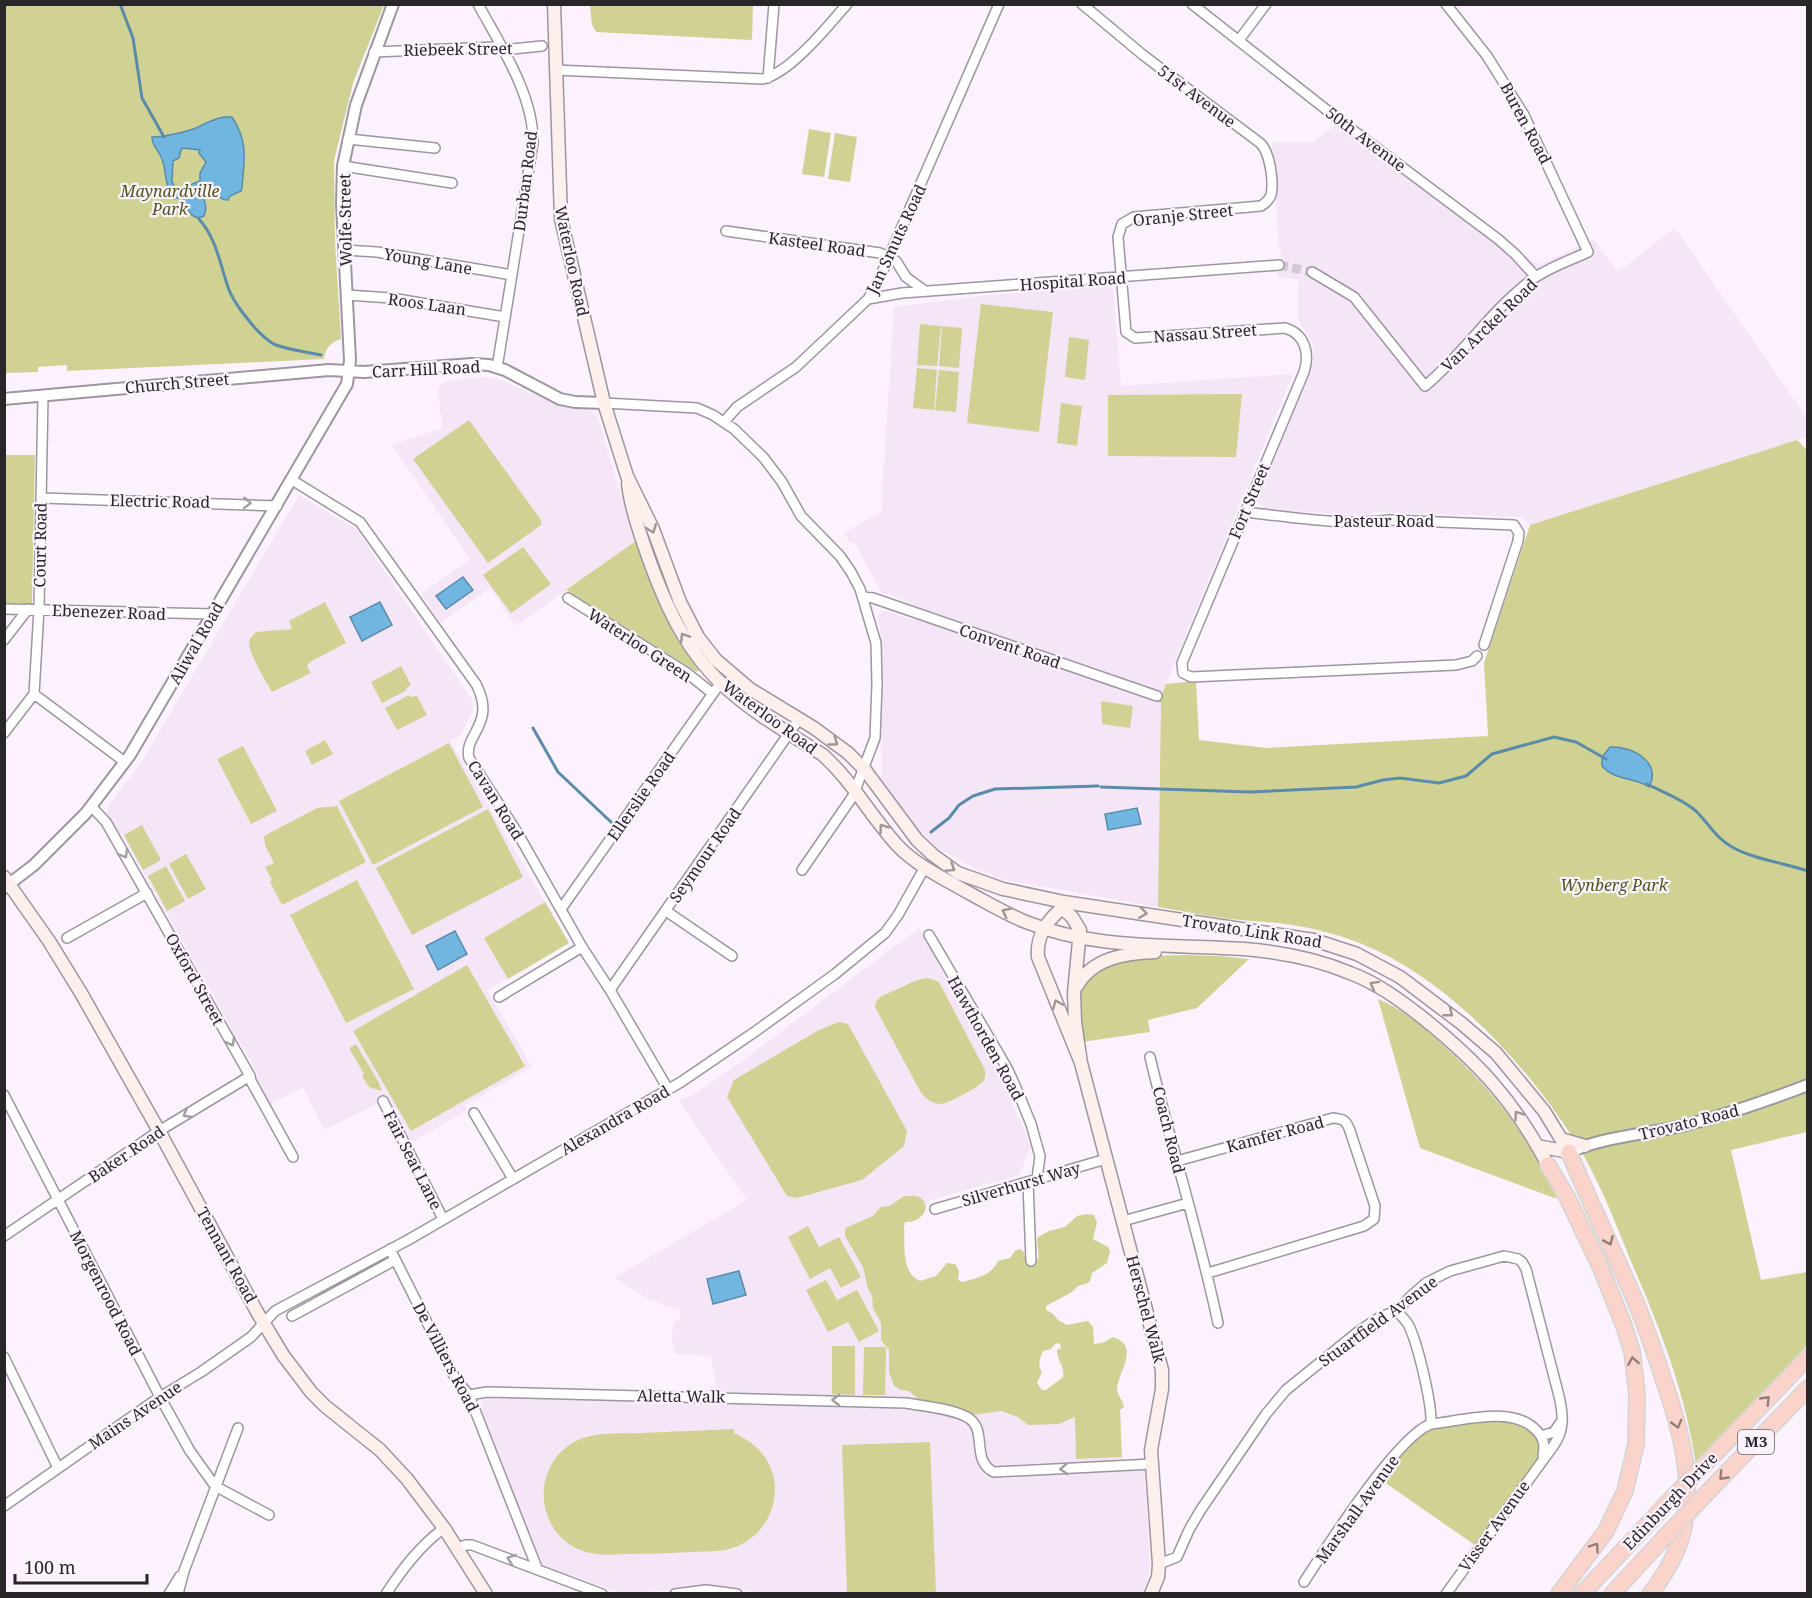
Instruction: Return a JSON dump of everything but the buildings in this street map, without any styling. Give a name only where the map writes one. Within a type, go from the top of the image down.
[{"type":"highway","points":[[1565,1146],[1562,1171],[1567,1197]]},
{"type":"highway","points":[[1565,1146],[1641,1315],[1680,1433],[1687,1485],[1686,1512],[1677,1549],[1650,1593]]},
{"type":"highway","points":[[1548,1165],[1567,1197],[1599,1264],[1623,1323],[1635,1371],[1638,1421],[1631,1468],[1616,1511],[1594,1549],[1559,1593]]},
{"type":"highway","name":"Edinburgh Drive","points":[[1582,1593],[1808,1357]]},
{"type":"highway","name":"Edinburgh Drive","points":[[1612,1593],[1808,1388]]},
{"type":"main road","name":"Waterloo Road","points":[[554,4],[561,219],[604,403],[627,476],[645,511],[680,603],[698,637],[737,681],[841,746],[865,770],[909,831],[933,855]]},
{"type":"main road","name":"Waterloo Road","points":[[627,476],[641,536],[665,603],[690,646],[721,682],[745,703],[823,755],[856,790],[887,834],[900,848],[925,867]]},
{"type":"main road","name":"Trovato Link Road","points":[[933,855],[958,873],[1020,894],[1314,940],[1336,945],[1365,958],[1400,977],[1481,1038],[1512,1071],[1544,1111],[1565,1146]]},
{"type":"main road","name":"Trovato Link Road","points":[[925,867],[1004,912],[1044,928],[1081,938],[1137,945],[1245,949],[1296,956],[1351,973],[1374,984],[1426,1021],[1486,1074],[1526,1127],[1548,1165]]},
{"type":"main road","name":"Tennant Road","points":[[6,883],[65,967],[283,1354],[311,1392],[390,1460],[424,1500],[486,1593]]},
{"type":"main road","points":[[985,884],[1003,896],[1062,908],[1093,911],[1112,909]]},
{"type":"main road","points":[[1044,928],[1062,908]]},
{"type":"main road","points":[[1062,908],[1077,923],[1081,938]]},
{"type":"main road","name":"Herschel Walk","points":[[1044,928],[1037,947],[1040,966],[1081,1063]]},
{"type":"main road","name":"Herschel Walk","points":[[1081,938],[1074,993],[1075,1022],[1081,1063],[1162,1370],[1162,1389],[1152,1444],[1159,1564],[1158,1577],[1151,1593]]},
{"type":"main road","points":[[1074,993],[1086,972],[1103,962],[1124,956],[1181,951],[1191,947]]},
{"type":"main road","points":[[1537,1146],[1552,1150],[1565,1146],[1585,1146]]},
{"type":"street","name":"Wolfe Street","points":[[349,371],[351,360],[342,204],[343,166],[356,105],[393,4]]},
{"type":"street","name":"Durban Road","points":[[478,4],[502,47],[530,113],[533,128],[533,143],[497,368]]},
{"type":"street","points":[[768,78],[774,4]]},
{"type":"street","points":[[555,70],[753,80],[768,78],[778,73],[801,53],[847,4]]},
{"type":"street","name":"Jan Smuts Road","points":[[724,422],[737,407],[796,367],[868,299],[889,257],[999,4]]},
{"type":"street","name":"51st Avenue","points":[[1082,4],[1143,55],[1263,146],[1269,156],[1271,191],[1269,199],[1263,206]]},
{"type":"street","name":"50th Avenue","points":[[1192,4],[1342,122],[1498,238],[1536,277]]},
{"type":"street","points":[[1239,40],[1266,4]]},
{"type":"street","name":"Buren Road","points":[[1446,4],[1488,56],[1524,115],[1588,252]]},
{"type":"street","name":"Riebeek Street","points":[[374,52],[502,47],[512,49],[542,46]]},
{"type":"street","points":[[348,139],[435,148]]},
{"type":"street","points":[[343,166],[452,183]]},
{"type":"street","name":"Oranje Street","points":[[1121,277],[1118,232],[1129,218],[1263,206]]},
{"type":"street","name":"Kasteel Road","points":[[726,231],[880,252],[896,261],[906,278],[927,292]]},
{"type":"street","name":"Young Lane","points":[[345,250],[377,252],[512,275]]},
{"type":"street","name":"Van Arckel Road","points":[[1312,272],[1354,297],[1425,386],[1536,277],[1588,252]]},
{"type":"street","name":"Hospital Road","points":[[868,299],[891,294],[1279,265]]},
{"type":"street","name":"Nassau Street","points":[[1121,277],[1125,329],[1132,337],[1280,327],[1293,331],[1302,338]]},
{"type":"street","name":"Roos Laan","points":[[347,295],[391,298],[505,317]]},
{"type":"street","name":"Fort Street","points":[[1302,338],[1306,352],[1304,372],[1182,663],[1183,673],[1191,677],[1456,665],[1472,661],[1477,656]]},
{"type":"street","name":"Carr Hill Road","points":[[349,371],[399,371],[472,364],[497,368],[560,399],[604,403]]},
{"type":"street","name":"Church Street","points":[[4,399],[298,372],[349,371]]},
{"type":"street","name":"Aliwal Road","points":[[6,883],[34,865],[91,806],[125,762],[347,384],[349,371]]},
{"type":"street","name":"Court Road","points":[[34,694],[39,609],[43,396]]},
{"type":"street","points":[[604,403],[690,407],[705,411],[724,422],[744,437],[763,457],[782,482],[801,516],[829,544],[851,572],[863,597],[876,643],[878,661],[875,738],[854,796],[802,870]]},
{"type":"street","name":"Cavan Road","points":[[292,480],[360,522],[476,684],[482,697],[484,710],[481,724],[468,748],[469,758],[517,832],[582,947],[668,1089]]},
{"type":"street","name":"Electric Road","points":[[42,498],[277,506]]},
{"type":"street","name":"Pasteur Road","points":[[1244,512],[1326,520],[1508,523],[1514,525],[1519,533],[1518,541],[1484,645]]},
{"type":"street","name":"Convent Road","points":[[863,597],[873,598],[1157,696]]},
{"type":"street","name":"Waterloo Green","points":[[568,598],[687,673],[712,693]]},
{"type":"street","name":"Ebenezer Road","points":[[4,609],[213,614]]},
{"type":"street","points":[[4,640],[28,609]]},
{"type":"street","name":"Ellerslie Road","points":[[561,909],[721,682]]},
{"type":"street","points":[[4,733],[34,694],[125,762]]},
{"type":"street","name":"Seymour Road","points":[[610,990],[799,719]]},
{"type":"street","name":"Oxford Street","points":[[91,806],[106,822],[147,893],[293,1156]]},
{"type":"street","name":"Alexandra Road","points":[[264,1323],[275,1311],[390,1249],[668,1089],[780,1015],[862,953],[892,924],[925,867]]},
{"type":"street","points":[[67,938],[147,893]]},
{"type":"street","points":[[666,911],[732,956]]},
{"type":"street","name":"Hawthorden Road","points":[[929,935],[1007,1068],[1031,1124],[1040,1156],[1033,1180],[1031,1261]]},
{"type":"street","points":[[499,997],[582,947]]},
{"type":"street","name":"Coach Road","points":[[1150,1057],[1208,1273],[1218,1323]]},
{"type":"street","name":"Baker Road","points":[[4,1236],[159,1131],[250,1076]]},
{"type":"street","name":"Trovato Road","points":[[1585,1146],[1681,1126],[1738,1111],[1808,1084]]},
{"type":"street","name":"Morgenrood Road","points":[[4,1095],[160,1397],[190,1451],[215,1486]]},
{"type":"street","name":"Fair Seat Lane","points":[[384,1101],[443,1219]]},
{"type":"street","points":[[474,1113],[513,1179]]},
{"type":"street","name":"Kamfer Road","points":[[1177,1161],[1333,1118],[1341,1119],[1347,1122],[1375,1206],[1374,1219],[1364,1226],[1208,1273]]},
{"type":"street","name":"Silverhurst Way","points":[[935,1209],[1106,1159]]},
{"type":"street","points":[[1123,1221],[1188,1203]]},
{"type":"street","name":"De Villiers Road","points":[[390,1249],[455,1378],[469,1395],[537,1568]]},
{"type":"street","name":"Stuartfield Avenue","points":[[1159,1564],[1177,1557],[1200,1511],[1266,1414],[1286,1390],[1359,1330],[1380,1317],[1397,1311],[1426,1283],[1450,1271],[1504,1256],[1522,1262],[1526,1269],[1563,1414]]},
{"type":"street","points":[[292,1316],[395,1260]]},
{"type":"street","points":[[367,1261],[374,1272]]},
{"type":"street","points":[[354,1268],[360,1279]]},
{"type":"street","points":[[310,1291],[317,1303]]},
{"type":"street","points":[[1397,1311],[1409,1325],[1413,1338],[1431,1405],[1431,1424],[1498,1416],[1509,1417],[1528,1423],[1541,1436],[1545,1449],[1543,1458]]},
{"type":"street","name":"Mains Avenue","points":[[4,1506],[160,1397],[251,1337],[264,1323]]},
{"type":"street","points":[[4,1357],[58,1468]]},
{"type":"street","name":"Aletta Walk","points":[[469,1395],[487,1392],[894,1402],[969,1418],[977,1430],[981,1458],[989,1470],[994,1472],[1152,1464]]},
{"type":"street","points":[[1541,1436],[1554,1432],[1560,1425],[1563,1414]]},
{"type":"street","points":[[1543,1458],[1559,1437],[1563,1414]]},
{"type":"street","name":"Marshall Avenue","points":[[1304,1582],[1375,1479],[1415,1433],[1431,1424]]},
{"type":"street","points":[[178,1593],[184,1571],[238,1428]]},
{"type":"street","name":"Visser Avenue","points":[[1446,1593],[1543,1458]]},
{"type":"street","points":[[215,1486],[269,1515]]},
{"type":"street","points":[[386,1593],[406,1564],[431,1537],[444,1528]]},
{"type":"street","points":[[457,1548],[472,1545],[602,1593]]},
{"type":"street","points":[[169,1593],[184,1571]]},
{"type":"street","points":[[675,1593],[737,1593]]},
{"type":"shaded area","points":[[1339,123],[1468,223],[1474,217],[1537,264],[1546,262],[1593,239],[1618,272],[1675,228],[1807,418],[1807,437],[1530,525],[1522,517],[1373,512],[1370,516],[1267,509],[1256,501],[1311,371],[1314,346],[1298,318],[1298,280],[1277,276],[1282,250],[1279,249],[1272,142],[1313,142]]},
{"type":"shaded area","points":[[1113,286],[1121,386],[1293,374],[1159,701],[1161,703],[1158,907],[1005,880],[978,870],[936,847],[910,820],[881,779],[883,660],[878,615],[882,611],[887,611],[916,621],[921,609],[898,597],[882,593],[855,543],[849,542],[844,533],[881,512],[894,307],[989,295]]},
{"type":"shaded area","points":[[481,377],[498,379],[556,404],[569,408],[584,408],[594,413],[598,418],[635,542],[516,626],[490,588],[440,623],[421,594],[470,559],[392,445],[442,428],[438,390],[443,382]]},
{"type":"shaded area","points":[[299,495],[356,529],[473,701],[473,710],[461,735],[450,741],[569,943],[487,990],[532,1067],[465,1105],[467,1110],[411,1143],[389,1098],[324,1130],[303,1088],[269,1105],[255,1080],[258,1075],[256,1071],[108,814],[109,805],[139,766]]},
{"type":"shaded area","points":[[919,928],[995,1065],[1031,1146],[1019,1175],[930,1200],[924,1209],[853,1233],[978,1411],[1120,1407],[1122,1468],[1144,1468],[1150,1565],[1147,1584],[1141,1594],[759,1594],[741,1589],[707,1587],[632,1593],[620,1592],[543,1566],[481,1411],[482,1402],[488,1396],[721,1402],[721,1392],[716,1392],[711,1356],[675,1354],[671,1337],[675,1321],[679,1321],[681,1311],[647,1298],[614,1278],[747,1200],[679,1101],[698,1092],[738,1064]]},
{"type":"green space","name":"Maynardville Park","points":[[4,5],[384,5],[353,83],[334,161],[335,241],[341,339],[329,346],[324,359],[67,371],[67,365],[38,367],[38,372],[5,373]]},
{"type":"green space","points":[[590,5],[753,5],[752,40],[596,32],[592,25]]},
{"type":"green space","points":[[809,129],[831,133],[824,177],[802,174]]},
{"type":"green space","points":[[835,133],[857,137],[850,182],[828,179]]},
{"type":"green space","points":[[981,304],[1053,312],[1039,432],[967,423]]},
{"type":"green space","points":[[920,324],[941,326],[937,366],[917,365]]},
{"type":"green space","points":[[942,326],[962,328],[959,368],[939,366]]},
{"type":"green space","points":[[1069,337],[1089,340],[1085,380],[1065,377]]},
{"type":"green space","points":[[917,368],[937,370],[934,410],[913,408]]},
{"type":"green space","points":[[939,370],[959,372],[956,412],[935,410]]},
{"type":"green space","points":[[1242,394],[1236,457],[1108,456],[1108,395]]},
{"type":"green space","points":[[1061,403],[1082,406],[1077,446],[1057,443]]},
{"type":"green space","points":[[469,420],[541,520],[541,525],[488,563],[413,459]]},
{"type":"green space","name":"Wynberg Park","points":[[1797,440],[1807,450],[1807,1132],[1731,1150],[1761,1280],[1807,1272],[1807,1345],[1696,1465],[1686,1413],[1671,1363],[1653,1314],[1598,1184],[1585,1158],[1543,1095],[1490,1034],[1428,981],[1396,960],[1362,944],[1294,925],[1229,919],[1158,907],[1161,703],[1159,702],[1166,684],[1196,681],[1199,740],[1267,748],[1488,736],[1484,663],[1530,525]]},
{"type":"green space","points":[[5,455],[35,455],[32,604],[5,603]]},
{"type":"green space","points":[[636,541],[661,608],[677,638],[699,670],[697,672],[566,590]]},
{"type":"green space","points":[[523,547],[551,584],[511,613],[483,575]]},
{"type":"green space","points":[[325,602],[346,643],[310,662],[307,666],[311,673],[272,692],[253,658],[250,639],[256,632],[292,629],[289,621]]},
{"type":"green space","points":[[401,666],[411,685],[406,688],[407,690],[382,703],[371,682]]},
{"type":"green space","points":[[409,695],[417,696],[427,715],[397,730],[385,708]]},
{"type":"green space","points":[[1101,701],[1133,706],[1130,728],[1102,724]]},
{"type":"green space","points":[[325,740],[333,754],[312,765],[305,751]]},
{"type":"green space","points":[[449,743],[483,807],[373,865],[339,801]]},
{"type":"green space","points":[[243,746],[277,811],[251,824],[217,759]]},
{"type":"green space","points":[[337,806],[366,862],[282,905],[265,867],[274,863],[265,845],[264,836],[317,808]]},
{"type":"green space","points":[[488,809],[523,877],[412,935],[376,868]]},
{"type":"green space","points":[[142,825],[161,860],[143,870],[124,835]]},
{"type":"green space","points":[[186,854],[206,889],[188,899],[169,864]]},
{"type":"green space","points":[[166,866],[185,901],[167,911],[148,876]]},
{"type":"green space","points":[[357,880],[414,989],[346,1023],[290,915]]},
{"type":"green space","points":[[545,902],[569,943],[508,979],[484,938]]},
{"type":"green space","points":[[1183,955],[1249,959],[1197,1008],[1148,1020],[1150,1032],[1082,1042],[1079,997],[1082,985],[1090,975],[1101,968],[1128,959]]},
{"type":"green space","points":[[467,965],[525,1066],[411,1131],[353,1031]]},
{"type":"green space","points":[[928,978],[939,982],[985,1070],[984,1080],[977,1087],[941,1104],[929,1100],[920,1091],[875,1007],[880,997],[917,980]]},
{"type":"green space","points":[[1378,999],[1401,1011],[1422,1027],[1455,1056],[1490,1092],[1520,1131],[1546,1175],[1557,1199],[1420,1148]]},
{"type":"green space","points":[[839,1022],[848,1024],[907,1131],[904,1146],[862,1180],[797,1198],[787,1196],[727,1097],[734,1080],[819,1030]]},
{"type":"green space","points":[[356,1044],[382,1091],[369,1087],[362,1076],[364,1074],[349,1048]]},
{"type":"green space","points":[[904,1196],[919,1197],[925,1204],[921,1217],[905,1222],[904,1227],[904,1250],[907,1265],[914,1277],[920,1281],[936,1276],[947,1263],[955,1264],[959,1271],[958,1280],[962,1282],[978,1278],[992,1270],[998,1261],[1010,1258],[1019,1249],[1023,1251],[1028,1263],[1036,1263],[1038,1237],[1049,1231],[1065,1227],[1077,1216],[1094,1215],[1097,1223],[1093,1239],[1108,1247],[1110,1251],[1107,1263],[1092,1273],[1090,1281],[1046,1306],[1046,1310],[1067,1325],[1088,1321],[1093,1327],[1094,1344],[1102,1343],[1113,1337],[1126,1347],[1126,1360],[1117,1388],[1124,1407],[1120,1410],[1122,1457],[1076,1459],[1075,1417],[1059,1424],[1028,1425],[1018,1417],[1001,1411],[971,1415],[923,1403],[909,1391],[894,1386],[889,1372],[889,1350],[881,1340],[881,1323],[873,1308],[872,1296],[863,1267],[845,1236],[845,1228],[873,1216],[881,1207],[890,1206]],"holes":[[[1056,1343],[1060,1344],[1061,1348],[1057,1350],[1057,1354],[1063,1377],[1046,1390],[1042,1390],[1037,1383],[1042,1372],[1039,1365],[1043,1351],[1051,1349]]]},
{"type":"green space","points":[[808,1226],[819,1247],[839,1237],[861,1277],[841,1288],[830,1268],[810,1279],[788,1237]]},
{"type":"green space","points":[[826,1280],[837,1300],[857,1290],[879,1331],[859,1342],[848,1322],[828,1332],[806,1290]]},
{"type":"green space","points":[[832,1346],[855,1346],[855,1395],[832,1394]]},
{"type":"green space","points":[[864,1347],[886,1347],[885,1395],[863,1395]]},
{"type":"green space","points":[[1511,1418],[1538,1432],[1542,1459],[1479,1548],[1377,1477],[1431,1421]]},
{"type":"green space","points":[[734,1429],[734,1433],[748,1441],[765,1457],[772,1471],[775,1491],[765,1523],[758,1532],[740,1545],[716,1551],[600,1554],[576,1548],[562,1538],[552,1525],[546,1510],[544,1494],[546,1479],[552,1464],[562,1451],[576,1441],[609,1434]]},
{"type":"green space","points":[[930,1442],[936,1593],[847,1593],[842,1445]]},
{"type":"water","points":[[224,117],[232,117],[241,135],[244,152],[242,188],[241,191],[225,200],[221,198],[216,189],[208,188],[203,193],[206,208],[204,216],[195,217],[181,197],[174,199],[170,193],[164,165],[152,137],[187,131]],"holes":[[[183,148],[200,150],[199,153],[206,162],[200,173],[200,181],[192,184],[189,190],[175,187],[172,182],[173,161],[179,158]]]},
{"type":"water","points":[[463,577],[473,590],[446,609],[436,596]]},
{"type":"water","points":[[380,602],[392,625],[362,641],[350,617]]},
{"type":"water","points":[[1610,747],[1627,749],[1643,757],[1651,770],[1652,778],[1649,787],[1619,777],[1602,766],[1602,757]]},
{"type":"water","points":[[1137,808],[1141,824],[1108,830],[1105,814]]},
{"type":"water","points":[[455,931],[467,954],[438,970],[426,946]]},
{"type":"water","points":[[739,1271],[746,1295],[713,1304],[707,1279]]},
{"type":"waterway","points":[[120,4],[133,38],[142,98],[164,137]]},
{"type":"waterway","points":[[199,219],[214,244],[231,295],[255,328],[276,345],[321,355]]},
{"type":"waterway","points":[[533,728],[558,772],[612,823]]},
{"type":"waterway","points":[[1101,787],[1250,792],[1356,787],[1400,778],[1439,783],[1466,776],[1492,754],[1554,737],[1576,742],[1606,759]]},
{"type":"waterway","points":[[1647,784],[1690,806],[1721,839],[1732,847],[1759,858],[1808,871]]},
{"type":"waterway","points":[[931,832],[949,818],[959,805],[973,796],[995,789],[1098,786]]},
{"type":"tunnel","points":[[1279,265],[1312,272]]}]
